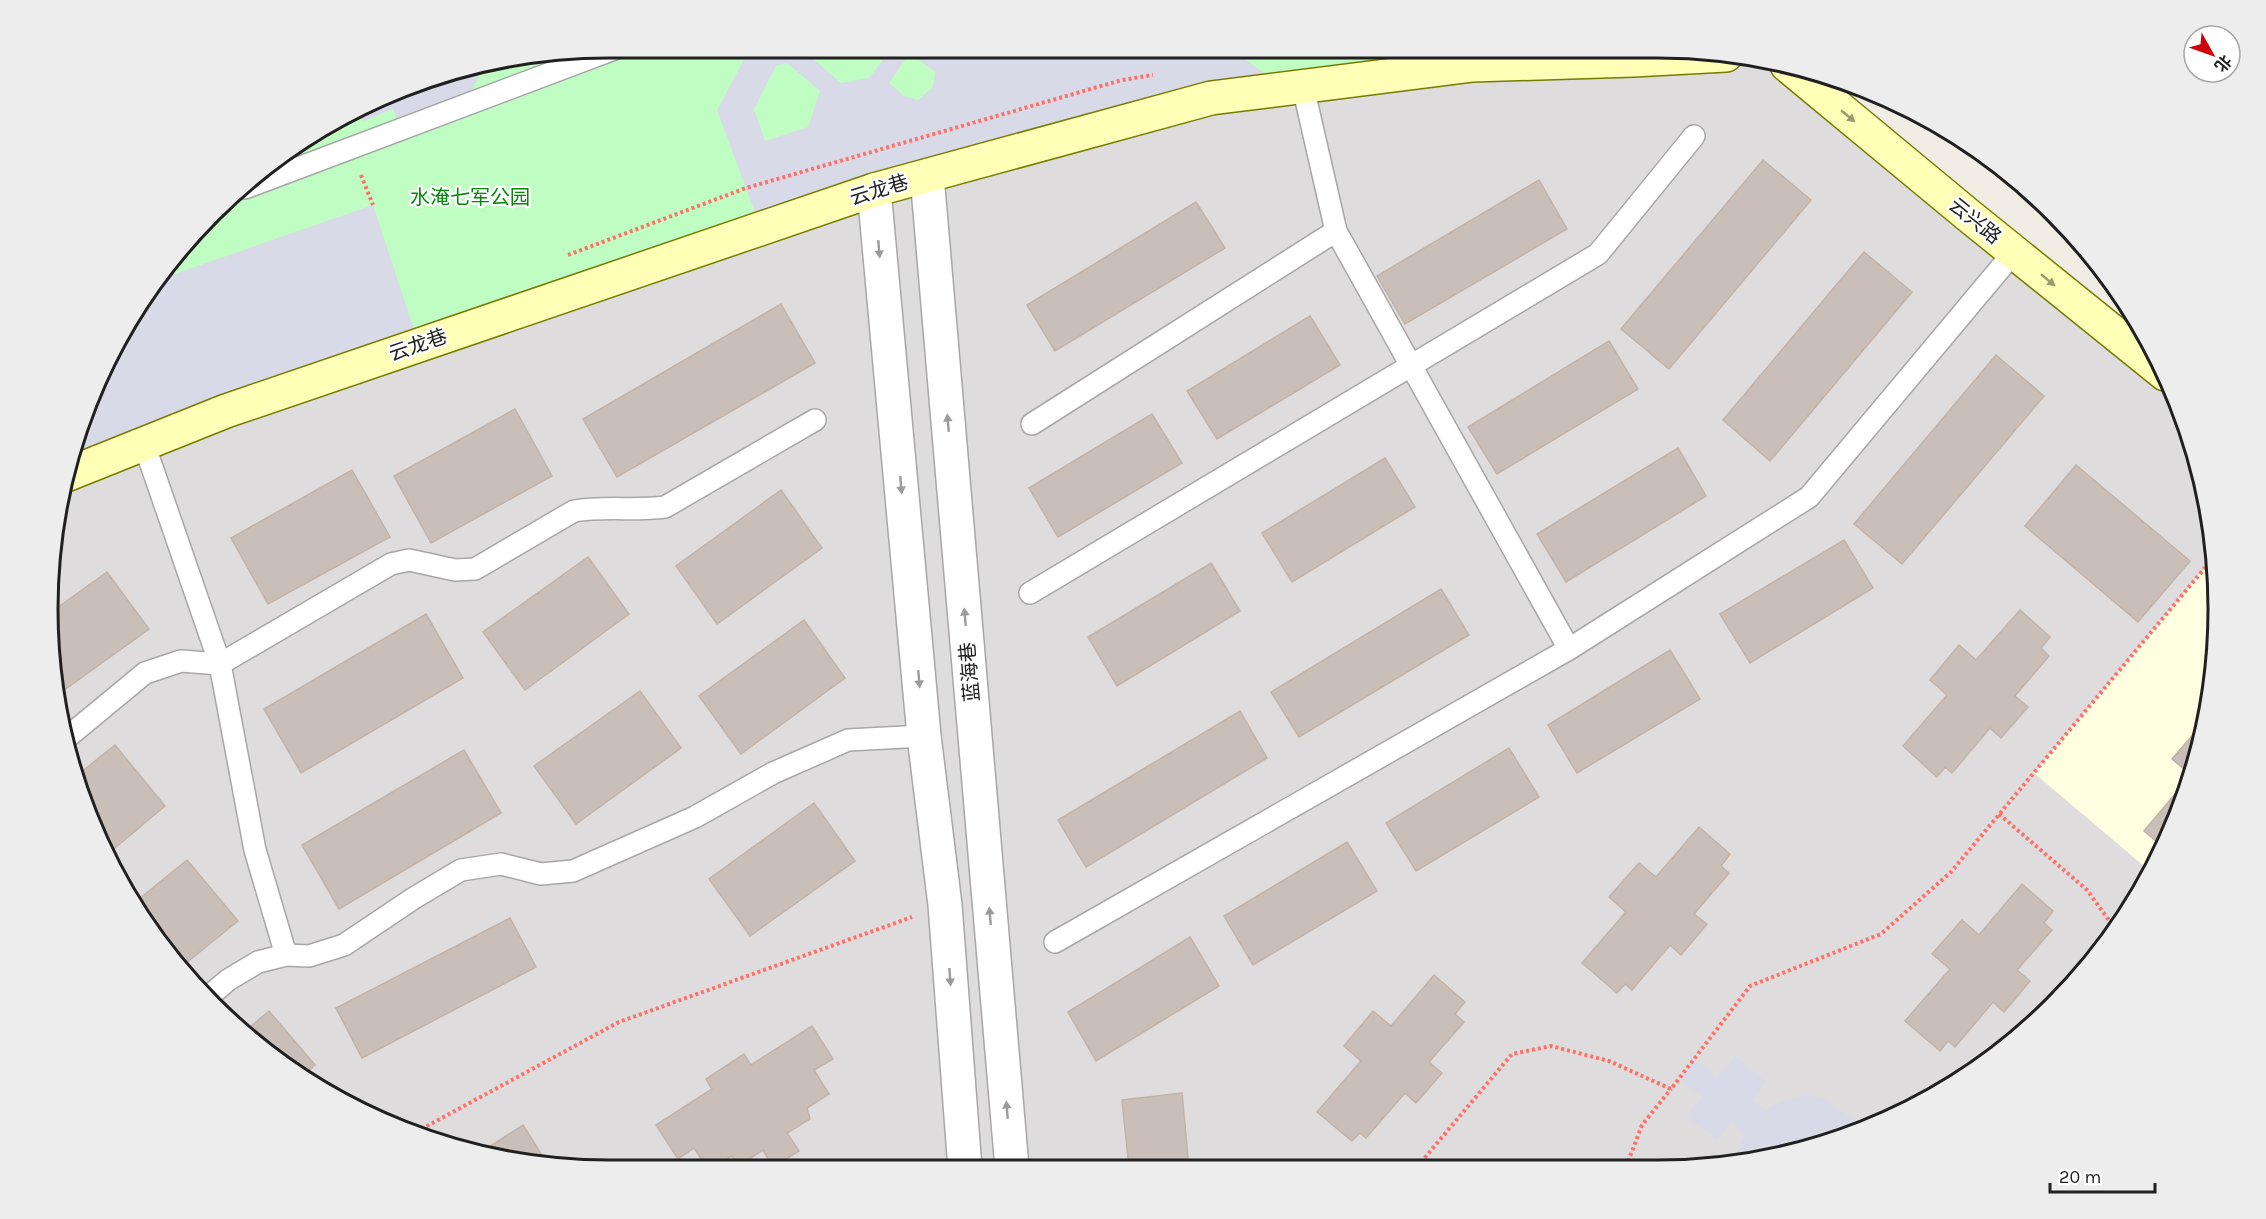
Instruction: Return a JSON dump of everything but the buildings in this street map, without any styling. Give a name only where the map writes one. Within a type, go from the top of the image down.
[{"type":"street","name":"云龙巷","points":[[76,471],[226,411],[874,190],[1211,98],[1473,65],[1556,58]]},
{"type":"street","name":"云兴路","points":[[1803,78],[2148,360]]},
{"type":"street","name":"蓝海巷","points":[[927,176],[1011,1160]]},
{"type":"street","points":[[874,190],[924,736],[945,905],[964,1160]]},
{"type":"lane","points":[[263,181],[587,59]]},
{"type":"lane","points":[[1303,87],[1336,231],[1569,649]]},
{"type":"lane","points":[[1030,592],[1598,254],[1694,136]]},
{"type":"lane","points":[[1032,424],[1336,231]]},
{"type":"lane","points":[[1055,942],[1569,649],[1809,497],[2014,252]]},
{"type":"lane","points":[[73,733],[145,673],[181,661],[220,664],[391,564],[409,560],[455,570],[475,569],[574,511],[590,508],[647,510],[665,507],[815,420]]},
{"type":"lane","points":[[144,444],[220,664],[255,850],[286,955]]},
{"type":"lane","points":[[214,992],[228,980],[258,962],[286,955],[309,956],[344,945],[461,870],[501,864],[541,874],[573,871],[695,817],[773,773],[848,740],[924,736]]},
{"type":"path","points":[[1629,1160],[1642,1125],[1750,986],[1881,934],[1951,872],[2205,567]]},
{"type":"path","points":[[1999,814],[2088,890],[2110,922]]},
{"type":"path","points":[[424,1128],[619,1022],[945,905]]},
{"type":"path","points":[[1423,1160],[1512,1054],[1551,1046],[1609,1061],[1671,1089]]},
{"type":"shaded area","points":[[745,58],[812,58],[841,83],[869,78],[884,58],[906,58],[889,83],[904,96],[918,100],[933,87],[935,72],[917,58],[1243,58],[1286,89],[761,229],[717,110]],"holes":[[[787,63],[820,91],[808,127],[765,141],[754,109],[776,66]]]},
{"type":"shaded area","points":[[1677,59],[1728,63],[1799,77],[2147,358],[2166,399],[2189,467],[2203,538],[2208,610],[2203,681],[2197,717],[2189,752],[2166,820],[2134,885],[2094,945],[2071,973],[2020,1024],[1963,1068],[1900,1104],[1867,1119],[1799,1142],[1728,1156],[1657,1160],[573,1159],[538,1156],[467,1142],[399,1119],[366,1104],[303,1068],[274,1047],[246,1024],[195,973],[151,916],[132,885],[100,820],[77,752],[63,681],[58,610],[63,538],[76,471],[226,411],[1211,98]]},
{"type":"shaded area","points":[[479,74],[464,106],[400,130],[393,109],[364,121],[360,118],[399,100]]},
{"type":"shaded area","points":[[373,205],[419,345],[79,460],[100,399],[115,366],[151,303],[171,275]]},
{"type":"shaded area","points":[[2206,567],[2208,610],[2206,646],[2197,717],[2178,787],[2166,820],[2144,866],[2034,773]]},
{"type":"shaded area","points":[[1736,1056],[1766,1082],[1752,1100],[1765,1110],[1782,1101],[1808,1095],[1826,1100],[1851,1117],[1855,1123],[1799,1142],[1736,1155],[1745,1134],[1732,1123],[1717,1140],[1686,1116],[1703,1097],[1680,1079],[1695,1059],[1717,1078]]},
{"type":"green space","name":"水淹七军公园","points":[[610,58],[1604,58],[1211,98],[79,460],[100,399],[132,334],[172,274],[220,220],[274,172],[334,132],[399,100],[467,77],[538,63]]}]
